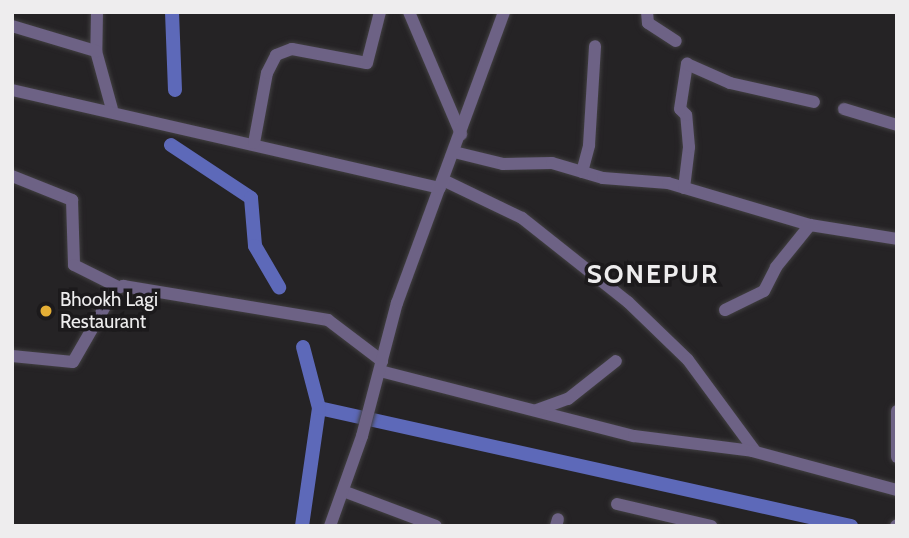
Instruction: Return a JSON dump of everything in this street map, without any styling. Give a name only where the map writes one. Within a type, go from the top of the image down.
[{"type":"street","points":[[97,12],[96,51],[112,109]]},
{"type":"street","points":[[254,144],[267,73],[276,55],[292,49],[367,63],[380,12]]},
{"type":"street","points":[[409,12],[461,134]]},
{"type":"street","points":[[330,526],[362,436],[397,303],[504,12]]},
{"type":"street","points":[[647,12],[648,23],[676,41]]},
{"type":"street","points":[[12,26],[96,51]]},
{"type":"street","points":[[582,172],[589,145],[596,46]]},
{"type":"street","points":[[684,188],[690,147],[686,115],[680,109],[687,64],[730,83],[814,102]]},
{"type":"street","points":[[12,90],[70,105],[112,109],[254,144],[441,184],[522,218],[628,302],[681,352],[755,451]]},
{"type":"street","points":[[844,110],[897,125]]},
{"type":"street","points":[[454,152],[503,164],[552,163],[582,172],[684,188],[810,225],[897,239]]},
{"type":"street","points":[[12,176],[72,201],[74,265],[117,287],[221,300],[328,320],[381,366],[634,436],[755,451],[897,490]]},
{"type":"street","points":[[724,310],[760,295],[776,267],[810,225]]},
{"type":"street","points":[[12,356],[65,363],[78,358],[117,287]]},
{"type":"street","points":[[534,410],[568,399],[615,361]]},
{"type":"street","points":[[897,411],[897,457]]},
{"type":"street","points":[[342,491],[436,526]]},
{"type":"street","points":[[617,504],[711,526]]},
{"type":"waterway","points":[[172,12],[175,90]]},
{"type":"waterway","points":[[171,145],[251,198],[255,246],[279,287]]},
{"type":"waterway","points":[[302,526],[319,408],[303,347]]},
{"type":"waterway","points":[[319,408],[851,526]]},
{"type":"place","name":"Bhookh Lagi Restaurant","points":[[46,311]]},
{"type":"district","name":"SONEPUR","points":[[653,275]]}]
